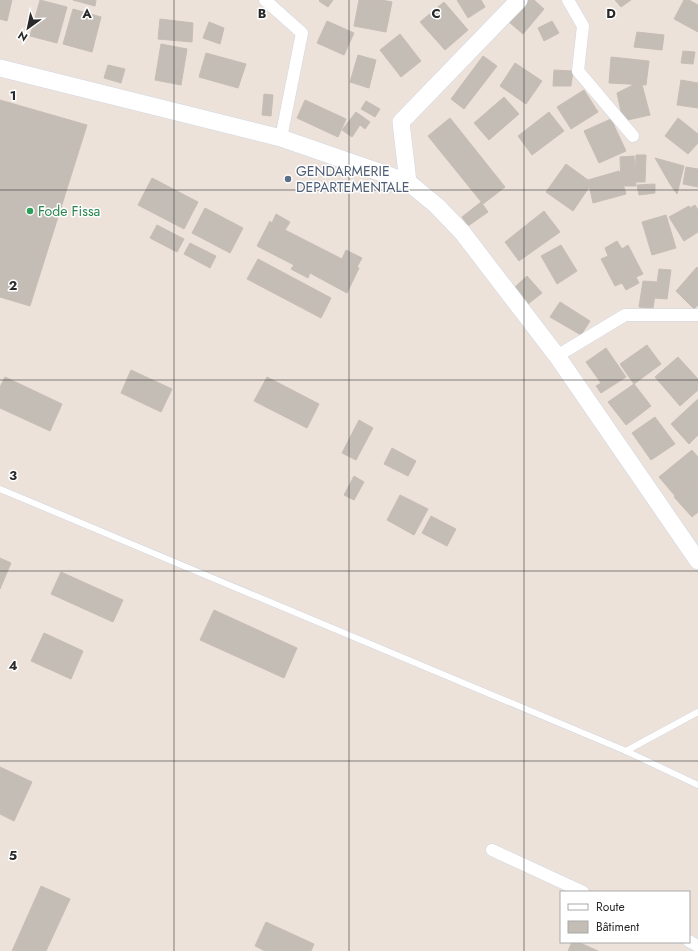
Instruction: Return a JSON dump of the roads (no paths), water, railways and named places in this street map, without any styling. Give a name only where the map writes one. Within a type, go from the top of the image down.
[{"type":"main road","points":[[408,182],[401,122],[519,0]]},
{"type":"main road","points":[[0,68],[281,138],[408,182],[437,206],[462,232],[557,356],[698,561]]},
{"type":"street","points":[[265,0],[302,33],[281,138]]},
{"type":"street","points":[[568,0],[583,26],[578,71],[633,136]]},
{"type":"street","points":[[557,356],[625,315],[698,315]]},
{"type":"street","points":[[492,850],[581,891]]},
{"type":"lane","points":[[0,489],[626,751],[698,785]]},
{"type":"lane","points":[[626,751],[698,712]]},
{"type":"place","name":"GENDARMERIE DEPARTEMENTALE","points":[[288,179]]},
{"type":"place","name":"Fode Fissa","points":[[30,211]]}]
